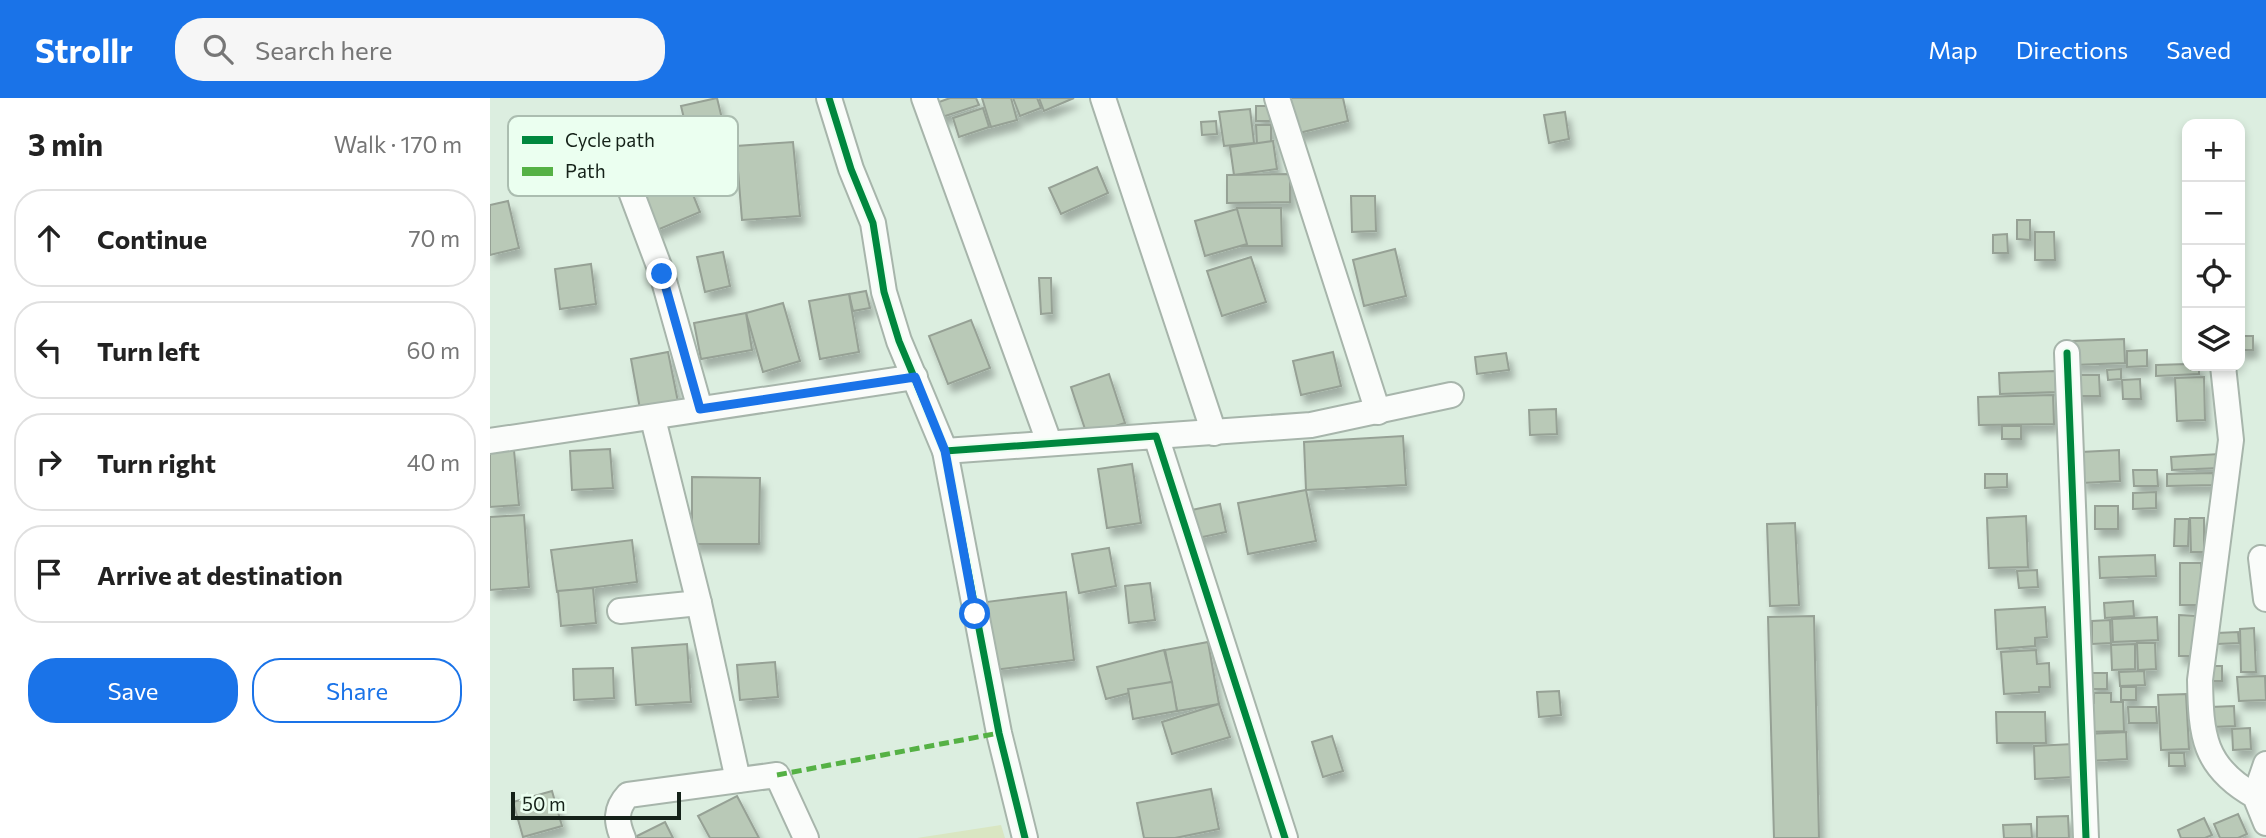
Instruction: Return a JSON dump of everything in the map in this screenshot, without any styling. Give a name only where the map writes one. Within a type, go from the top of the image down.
[{"type":"street","points":[[829,98],[851,169],[873,223],[884,292],[899,341],[945,451],[1004,758],[1025,838]]},
{"type":"street","points":[[924,98],[1049,442]]},
{"type":"street","points":[[1103,98],[1214,433]]},
{"type":"street","points":[[1277,98],[1378,412]]},
{"type":"street","points":[[633,196],[662,274],[700,409]]},
{"type":"street","points":[[2067,353],[2086,838]]},
{"type":"street","points":[[2223,371],[2231,440],[2200,680],[2201,711],[2205,742],[2215,764],[2234,784],[2255,796],[2266,823]]},
{"type":"street","points":[[490,442],[915,377]]},
{"type":"street","points":[[945,451],[1311,425],[1451,395]]},
{"type":"street","points":[[653,419],[699,603],[738,780]]},
{"type":"street","points":[[1156,436],[1285,838]]},
{"type":"street","points":[[2261,558],[2266,599]]},
{"type":"street","points":[[620,611],[699,603]]},
{"type":"street","points":[[2255,796],[2266,764]]},
{"type":"street","points":[[623,838],[617,818],[621,802],[628,795],[777,775],[806,838]]},
{"type":"green space","points":[[1001,825],[1005,838],[917,838]]},
{"type":"building","points":[[717,98],[721,116],[683,116],[681,106]]},
{"type":"building","points":[[950,98],[976,98],[979,105],[933,120],[928,106]]},
{"type":"building","points":[[982,98],[1011,98],[1017,120],[991,127]]},
{"type":"building","points":[[1013,98],[1037,98],[1041,108],[1020,116]]},
{"type":"building","points":[[1039,98],[1074,98],[1044,111]]},
{"type":"building","points":[[1286,98],[1343,98],[1348,121],[1295,134]]},
{"type":"building","points":[[1256,106],[1270,106],[1270,121],[1256,121]]},
{"type":"building","points":[[983,108],[989,127],[959,137],[953,118]]},
{"type":"building","points":[[1250,109],[1254,143],[1224,146],[1219,112]]},
{"type":"building","points":[[1565,112],[1569,139],[1549,143],[1544,115]]},
{"type":"building","points":[[1216,121],[1217,134],[1202,135],[1201,122]]},
{"type":"building","points":[[1256,125],[1271,125],[1271,144],[1257,144]]},
{"type":"building","points":[[1273,141],[1277,169],[1234,175],[1230,147]]},
{"type":"building","points":[[793,142],[800,216],[742,220],[738,146]]},
{"type":"building","points":[[1097,167],[1108,193],[1061,214],[1049,188]]},
{"type":"building","points":[[1290,174],[1290,202],[1227,203],[1227,175]]},
{"type":"building","points":[[634,196],[694,196],[700,212],[650,233]]},
{"type":"building","points":[[1351,196],[1375,196],[1376,231],[1352,232]]},
{"type":"building","points":[[508,201],[519,248],[490,255],[490,205]]},
{"type":"building","points":[[1237,208],[1281,208],[1282,246],[1237,246]]},
{"type":"building","points":[[1237,209],[1247,244],[1205,256],[1195,221]]},
{"type":"building","points":[[2017,220],[2030,220],[2030,240],[2017,239]]},
{"type":"building","points":[[2035,232],[2054,232],[2055,260],[2035,260]]},
{"type":"building","points":[[2007,234],[2008,253],[1993,253],[1993,235]]},
{"type":"building","points":[[1395,249],[1406,296],[1364,306],[1353,260]]},
{"type":"building","points":[[723,252],[730,286],[705,292],[697,257]]},
{"type":"building","points":[[1251,257],[1266,302],[1222,316],[1207,271]]},
{"type":"building","points":[[591,264],[596,304],[560,309],[555,269]]},
{"type":"building","points":[[1039,278],[1051,278],[1052,313],[1041,314]]},
{"type":"building","points":[[866,291],[870,308],[853,311],[849,294]]},
{"type":"building","points":[[849,294],[859,352],[820,359],[809,301]]},
{"type":"building","points":[[783,303],[800,361],[763,372],[746,313]]},
{"type":"building","points":[[746,313],[752,350],[701,359],[694,323]]},
{"type":"building","points":[[971,320],[990,368],[948,384],[929,336]]},
{"type":"building","points":[[2245,336],[2253,336],[2253,350],[2245,350]]},
{"type":"building","points":[[2124,339],[2125,363],[2073,365],[2072,341]]},
{"type":"building","points":[[2147,350],[2147,366],[2127,367],[2127,351]]},
{"type":"building","points":[[668,352],[678,402],[640,409],[631,359]]},
{"type":"building","points":[[1333,352],[1341,386],[1301,395],[1293,361]]},
{"type":"building","points":[[1506,353],[1509,370],[1477,374],[1475,357]]},
{"type":"building","points":[[2182,364],[2182,371],[2199,371],[2199,374],[2156,376],[2156,365]]},
{"type":"building","points":[[2121,369],[2121,379],[2108,380],[2107,370]]},
{"type":"building","points":[[2055,371],[2056,392],[2000,394],[1999,373]]},
{"type":"building","points":[[1109,374],[1125,423],[1087,435],[1071,387]]},
{"type":"building","points":[[2075,375],[2099,375],[2100,396],[2075,396]]},
{"type":"building","points":[[2204,377],[2205,420],[2177,421],[2175,378]]},
{"type":"building","points":[[2140,379],[2141,399],[2123,399],[2122,380]]},
{"type":"building","points":[[2053,395],[2054,424],[1979,425],[1978,397]]},
{"type":"building","points":[[1556,409],[1557,434],[1530,435],[1529,410]]},
{"type":"building","points":[[2002,426],[2021,426],[2021,439],[2002,439]]},
{"type":"building","points":[[1403,436],[1406,485],[1306,490],[1304,442]]},
{"type":"building","points":[[610,449],[613,488],[572,490],[570,451]]},
{"type":"building","points":[[514,450],[519,505],[490,507],[490,452]]},
{"type":"building","points":[[2119,450],[2120,481],[2082,483],[2081,452]]},
{"type":"building","points":[[2219,454],[2219,468],[2172,470],[2171,457]]},
{"type":"building","points":[[1132,464],[1141,523],[1107,528],[1098,469]]},
{"type":"building","points":[[2133,470],[2157,470],[2158,486],[2134,486]]},
{"type":"building","points":[[2213,473],[2213,485],[2167,486],[2167,474]]},
{"type":"building","points":[[1985,474],[2007,474],[2007,487],[1985,488]]},
{"type":"building","points":[[692,477],[760,478],[759,544],[692,544]]},
{"type":"building","points":[[1306,490],[1316,541],[1248,554],[1238,503]]},
{"type":"building","points":[[2156,492],[2156,508],[2133,509],[2133,493]]},
{"type":"building","points":[[1220,504],[1226,532],[1193,539],[1187,511]]},
{"type":"building","points":[[2095,506],[2118,506],[2118,529],[2095,529]]},
{"type":"building","points":[[524,515],[529,587],[490,590],[490,517]]},
{"type":"building","points":[[2026,516],[2028,567],[1989,568],[1987,518]]},
{"type":"building","points":[[2190,518],[2204,518],[2204,552],[2191,552]]},
{"type":"building","points":[[2175,519],[2189,519],[2188,546],[2174,546]]},
{"type":"building","points":[[1795,523],[1799,605],[1770,606],[1767,524]]},
{"type":"building","points":[[632,540],[637,582],[557,592],[551,550]]},
{"type":"building","points":[[1109,548],[1116,586],[1079,593],[1072,554]]},
{"type":"building","points":[[2155,555],[2156,576],[2100,578],[2099,557]]},
{"type":"building","points":[[2180,563],[2201,563],[2202,605],[2180,605]]},
{"type":"building","points":[[2037,570],[2038,587],[2019,588],[2017,571]]},
{"type":"building","points":[[1150,583],[1155,620],[1129,623],[1125,586]]},
{"type":"building","points":[[593,588],[596,623],[561,626],[558,591]]},
{"type":"building","points":[[1066,592],[1074,660],[994,670],[986,602]]},
{"type":"building","points":[[2133,601],[2134,616],[2105,618],[2104,603]]},
{"type":"building","points":[[2045,607],[2047,637],[2035,638],[2035,646],[1997,649],[1995,610]]},
{"type":"building","points":[[2179,615],[2196,616],[2195,656],[2179,656]]},
{"type":"building","points":[[1814,616],[1819,838],[1774,838],[1768,617]]},
{"type":"building","points":[[2157,617],[2158,640],[2113,642],[2112,619]]},
{"type":"building","points":[[2110,620],[2111,643],[2092,644],[2092,621]]},
{"type":"building","points":[[2254,628],[2256,672],[2241,672],[2240,629]]},
{"type":"building","points":[[2238,632],[2239,643],[2217,644],[2217,633]]},
{"type":"building","points":[[1208,642],[1219,704],[1177,711],[1165,650]]},
{"type":"building","points":[[2137,643],[2155,643],[2156,669],[2138,670]]},
{"type":"building","points":[[687,644],[691,702],[636,705],[632,648]]},
{"type":"building","points":[[2135,644],[2135,669],[2112,670],[2111,645]]},
{"type":"building","points":[[1164,650],[1172,682],[1106,699],[1097,667]]},
{"type":"building","points":[[2036,650],[2037,664],[2049,663],[2050,687],[2039,687],[2039,692],[2004,694],[2001,652]]},
{"type":"building","points":[[775,662],[778,697],[740,700],[737,665]]},
{"type":"building","points":[[2206,666],[2222,666],[2222,681],[2206,681]]},
{"type":"building","points":[[613,668],[614,698],[574,700],[573,669]]},
{"type":"building","points":[[2144,671],[2145,685],[2120,686],[2119,672]]},
{"type":"building","points":[[2090,673],[2107,673],[2107,689],[2090,689]]},
{"type":"building","points":[[2265,676],[2266,700],[2239,701],[2237,677]]},
{"type":"building","points":[[1172,682],[1177,711],[1133,719],[1128,689]]},
{"type":"building","points":[[2121,687],[2136,687],[2136,700],[2121,700]]},
{"type":"building","points":[[1559,691],[1561,715],[1539,717],[1537,692]]},
{"type":"building","points":[[2094,693],[2111,693],[2111,702],[2123,702],[2124,731],[2082,732],[2081,703],[2094,703]]},
{"type":"building","points":[[2186,694],[2189,749],[2161,750],[2158,695]]},
{"type":"building","points":[[1219,704],[1230,737],[1172,754],[1162,722]]},
{"type":"building","points":[[2234,706],[2235,726],[2212,727],[2211,707]]},
{"type":"building","points":[[2128,707],[2156,707],[2157,723],[2129,723]]},
{"type":"building","points":[[1996,712],[2045,712],[2046,743],[1997,743]]},
{"type":"building","points":[[2250,728],[2251,749],[2233,750],[2232,729]]},
{"type":"building","points":[[2126,732],[2127,759],[2088,761],[2087,734]]},
{"type":"building","points":[[1332,736],[1343,771],[1323,777],[1312,742]]},
{"type":"building","points":[[2073,744],[2074,777],[2035,779],[2034,746]]},
{"type":"building","points":[[2169,753],[2184,753],[2185,766],[2169,766]]},
{"type":"building","points":[[1211,789],[1219,829],[1175,838],[1144,838],[1137,803]]},
{"type":"building","points":[[552,791],[562,826],[523,837],[513,802]]},
{"type":"building","points":[[737,796],[759,838],[710,838],[698,816]]},
{"type":"building","points":[[2238,814],[2247,834],[2238,838],[2220,838],[2214,824]]},
{"type":"building","points":[[2068,816],[2069,838],[2037,838],[2037,817]]},
{"type":"building","points":[[2204,818],[2212,835],[2205,838],[2181,838],[2178,830]]},
{"type":"building","points":[[665,822],[673,838],[633,838]]},
{"type":"building","points":[[2031,824],[2032,838],[2004,838],[2003,825]]},
{"type":"marked path","points":[[777,775],[999,733]]},
{"type":"cycle path","points":[[829,98],[851,169],[873,223],[884,292],[899,341],[945,451],[999,733],[1025,838]]},
{"type":"cycle path","points":[[2067,353],[2086,838]]},
{"type":"cycle path","points":[[945,451],[1156,436],[1285,838]]},
{"type":"route","points":[[662,274],[700,409],[915,377],[945,451],[975,614]]}]
